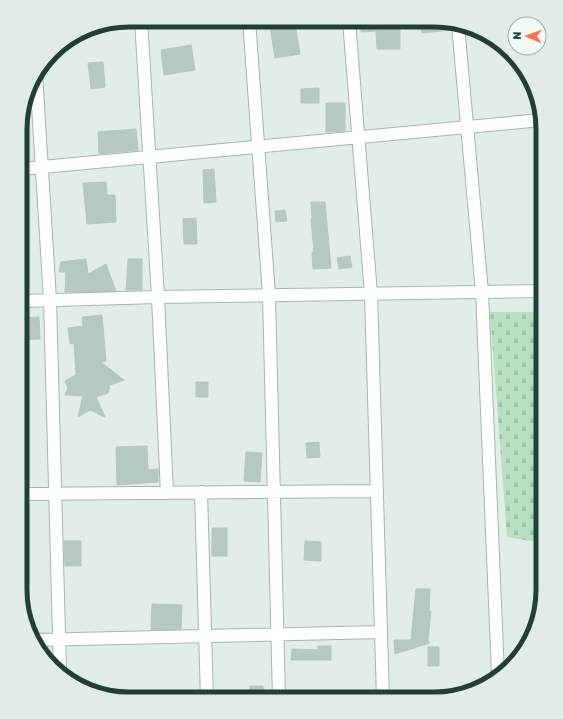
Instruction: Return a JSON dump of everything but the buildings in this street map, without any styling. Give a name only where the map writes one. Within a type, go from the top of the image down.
[{"type":"street","points":[[141,27],[158,297],[167,493]]},
{"type":"street","points":[[249,27],[269,295],[279,692]]},
{"type":"street","points":[[349,27],[371,294],[382,692]]},
{"type":"street","points":[[458,30],[482,292],[498,669]]},
{"type":"street","points":[[37,86],[50,300],[60,664]]},
{"type":"street","points":[[27,168],[535,121]]},
{"type":"street","points":[[27,301],[269,295],[536,292]]},
{"type":"street","points":[[27,494],[377,491]]},
{"type":"street","points":[[201,492],[207,692]]},
{"type":"street","points":[[40,640],[381,632]]},
{"type":"green space","points":[[490,312],[536,312],[536,542],[507,537]]}]
